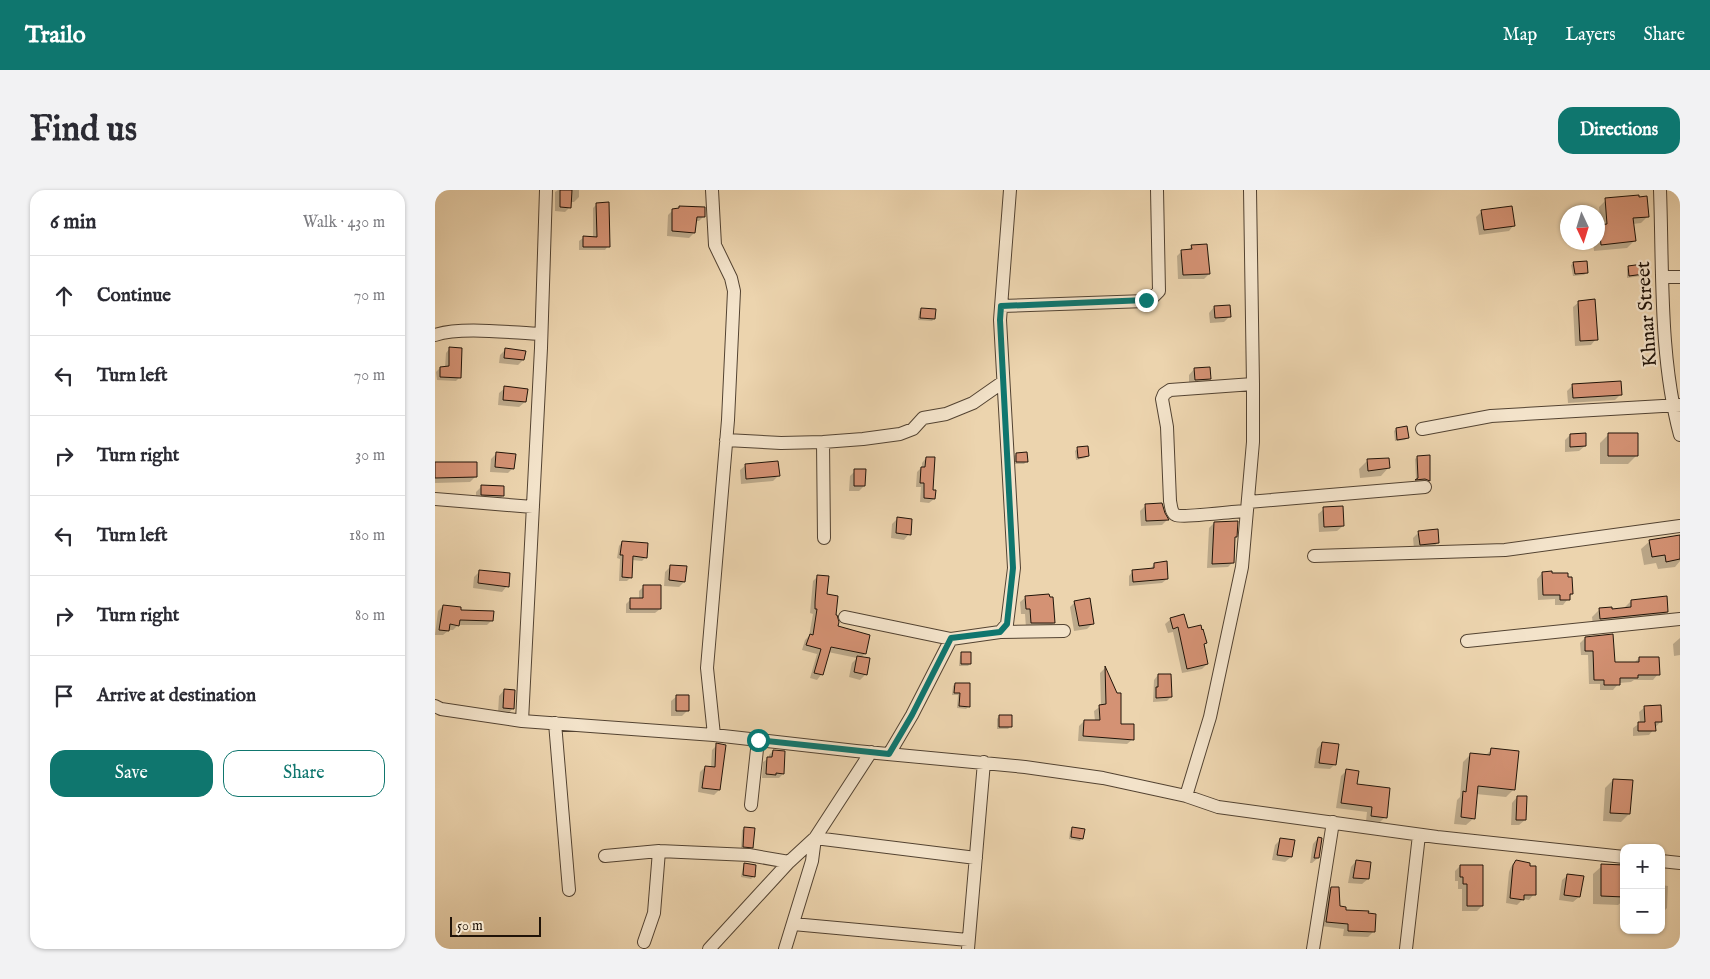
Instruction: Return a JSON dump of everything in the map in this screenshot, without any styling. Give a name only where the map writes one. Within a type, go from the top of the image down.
[{"type":"street","points":[[522,721],[541,334],[545,190]]},
{"type":"street","points":[[712,190],[715,245],[731,278],[734,291],[726,440],[707,668],[714,735]]},
{"type":"street","points":[[1000,632],[1007,624],[1013,568],[1000,320],[1009,190]]},
{"type":"street","points":[[1001,306],[1146,300],[1152,298],[1159,291],[1157,190]]},
{"type":"street","points":[[1186,796],[1210,717],[1242,567],[1253,442],[1250,190]]},
{"type":"street","name":"Khnar Street","points":[[1660,190],[1665,333],[1680,435]]},
{"type":"street","points":[[1663,277],[1680,277]]},
{"type":"street","points":[[435,334],[461,330],[541,334]]},
{"type":"street","points":[[726,440],[781,443],[823,442],[863,439],[907,432],[913,429],[923,418],[957,410],[985,395],[1003,382]]},
{"type":"street","points":[[1253,384],[1170,390],[1164,394],[1162,399],[1167,427],[1170,501],[1173,513],[1176,515],[1186,516],[1247,507],[1425,487]]},
{"type":"street","points":[[1422,428],[1491,416],[1677,406]]},
{"type":"street","points":[[823,442],[824,538]]},
{"type":"street","points":[[435,499],[533,506]]},
{"type":"street","points":[[1314,556],[1505,550],[1680,526]]},
{"type":"street","points":[[845,617],[951,638],[1000,632],[1064,631]]},
{"type":"street","points":[[1467,641],[1680,619]]},
{"type":"street","points":[[889,754],[912,715],[951,638]]},
{"type":"street","points":[[435,706],[441,709],[522,721],[714,735],[889,754],[1025,766],[1103,778],[1186,796],[1218,807],[1419,834],[1620,857]]},
{"type":"street","points":[[555,723],[569,890]]},
{"type":"street","points":[[751,805],[758,740]]},
{"type":"street","points":[[709,949],[789,862],[815,838],[871,752]]},
{"type":"street","points":[[793,924],[968,944],[984,762]]},
{"type":"street","points":[[1313,949],[1333,822]]},
{"type":"street","points":[[1406,949],[1419,834]]},
{"type":"street","points":[[815,838],[976,858]]},
{"type":"street","points":[[785,949],[812,862],[815,838]]},
{"type":"street","points":[[605,856],[659,851],[749,855],[789,862]]},
{"type":"street","points":[[644,942],[654,913],[659,851]]},
{"type":"street","points":[[1665,861],[1680,863]]},
{"type":"building","points":[[560,190],[572,190],[571,208],[560,207]]},
{"type":"building","points":[[1647,196],[1649,217],[1633,218],[1636,241],[1605,245],[1605,224],[1607,224],[1605,198]]},
{"type":"building","points":[[609,202],[610,247],[583,247],[583,236],[597,237],[596,203]]},
{"type":"building","points":[[679,206],[705,207],[705,217],[697,217],[695,233],[672,231],[672,209],[679,208]]},
{"type":"building","points":[[1512,206],[1515,226],[1484,230],[1481,210]]},
{"type":"building","points":[[1207,244],[1210,274],[1183,275],[1181,250],[1192,249],[1191,245]]},
{"type":"building","points":[[1587,261],[1588,273],[1575,274],[1573,262]]},
{"type":"building","points":[[1643,264],[1644,274],[1629,276],[1628,266]]},
{"type":"building","points":[[1595,299],[1598,340],[1580,341],[1578,301]]},
{"type":"building","points":[[1230,305],[1231,317],[1215,318],[1214,306]]},
{"type":"building","points":[[921,308],[936,309],[935,319],[920,318]]},
{"type":"building","points":[[449,347],[462,348],[461,378],[440,377],[440,367],[449,366]]},
{"type":"building","points":[[505,348],[526,351],[524,360],[504,358]]},
{"type":"building","points":[[1210,367],[1211,379],[1195,380],[1194,368]]},
{"type":"building","points":[[1621,381],[1622,395],[1573,398],[1572,384]]},
{"type":"building","points":[[504,386],[528,389],[526,402],[503,400]]},
{"type":"building","points":[[1407,426],[1409,438],[1397,440],[1396,428]]},
{"type":"building","points":[[1586,433],[1586,446],[1570,447],[1570,434]]},
{"type":"building","points":[[1608,433],[1638,433],[1638,456],[1608,456]]},
{"type":"building","points":[[1088,446],[1089,456],[1078,458],[1077,447]]},
{"type":"building","points":[[496,452],[516,454],[514,469],[495,467]]},
{"type":"building","points":[[1027,452],[1028,462],[1016,462],[1016,453]]},
{"type":"building","points":[[1430,455],[1430,481],[1425,479],[1415,480],[1418,478],[1417,456]]},
{"type":"building","points":[[926,457],[935,457],[933,490],[936,490],[935,499],[924,498],[924,483],[920,483],[921,467],[925,467]]},
{"type":"building","points":[[1389,458],[1390,468],[1368,471],[1367,459]]},
{"type":"building","points":[[778,461],[780,476],[746,479],[745,464]]},
{"type":"building","points":[[435,462],[477,462],[477,477],[435,478]]},
{"type":"building","points":[[854,469],[866,469],[865,486],[854,486]]},
{"type":"building","points":[[481,485],[504,486],[504,496],[481,495]]},
{"type":"building","points":[[1162,503],[1169,520],[1146,521],[1145,504]]},
{"type":"building","points":[[1343,506],[1344,526],[1324,527],[1323,507]]},
{"type":"building","points":[[897,517],[912,519],[911,535],[896,533]]},
{"type":"building","points":[[1238,521],[1234,563],[1212,564],[1214,522]]},
{"type":"building","points":[[1438,529],[1439,543],[1420,545],[1418,531]]},
{"type":"building","points":[[1680,535],[1680,559],[1666,562],[1665,555],[1652,557],[1649,540]]},
{"type":"building","points":[[622,541],[648,543],[647,558],[633,556],[632,578],[622,577],[623,555],[620,555]]},
{"type":"building","points":[[1167,561],[1168,579],[1133,582],[1132,570],[1154,568],[1154,563]]},
{"type":"building","points":[[670,565],[687,566],[685,582],[669,580]]},
{"type":"building","points":[[479,570],[510,573],[509,587],[478,583]]},
{"type":"building","points":[[1552,571],[1552,573],[1568,573],[1568,577],[1572,577],[1573,594],[1570,594],[1570,600],[1560,600],[1560,595],[1543,595],[1542,572]]},
{"type":"building","points":[[817,575],[829,576],[827,594],[838,596],[836,615],[839,622],[838,626],[870,635],[866,654],[831,647],[823,675],[814,673],[821,649],[806,645],[810,634],[813,635],[817,609],[815,609],[815,602]]},
{"type":"building","points":[[643,585],[661,585],[661,609],[630,609],[630,598],[643,598]]},
{"type":"building","points":[[1049,594],[1050,597],[1053,597],[1055,623],[1031,623],[1030,609],[1026,609],[1025,596]]},
{"type":"building","points":[[1667,596],[1668,612],[1600,619],[1599,608],[1631,607],[1631,600]]},
{"type":"building","points":[[1090,598],[1094,624],[1079,626],[1074,601]]},
{"type":"building","points":[[443,605],[461,607],[461,610],[494,611],[493,621],[460,620],[459,626],[450,624],[449,631],[439,630]]},
{"type":"building","points":[[1184,614],[1188,628],[1201,625],[1203,629],[1207,643],[1204,644],[1208,664],[1187,669],[1178,627],[1173,629],[1170,618]]},
{"type":"building","points":[[1613,634],[1615,662],[1639,662],[1639,657],[1659,657],[1660,675],[1638,675],[1638,678],[1620,678],[1620,685],[1604,685],[1604,680],[1594,680],[1593,651],[1585,651],[1585,637]]},
{"type":"building","points":[[961,652],[971,652],[971,664],[961,664]]},
{"type":"building","points":[[857,656],[870,658],[867,675],[854,672]]},
{"type":"building","points":[[1105,666],[1117,693],[1121,693],[1121,724],[1134,724],[1134,740],[1083,736],[1084,720],[1100,720],[1099,705],[1106,704]]},
{"type":"building","points":[[1158,674],[1171,674],[1172,697],[1156,698]]},
{"type":"building","points":[[955,683],[970,683],[970,707],[959,706],[960,693],[954,693]]},
{"type":"building","points":[[504,689],[515,690],[514,709],[503,708]]},
{"type":"building","points":[[676,695],[689,695],[689,711],[676,711]]},
{"type":"building","points":[[1661,705],[1662,722],[1655,722],[1656,731],[1638,731],[1638,722],[1645,722],[1644,706]]},
{"type":"building","points":[[999,715],[1012,715],[1012,727],[999,727]]},
{"type":"building","points":[[1322,742],[1339,744],[1336,765],[1319,763]]},
{"type":"building","points":[[716,743],[726,745],[720,790],[702,788],[705,766],[715,767]]},
{"type":"building","points":[[1491,748],[1519,751],[1515,790],[1478,786],[1475,819],[1461,817],[1463,791],[1466,792],[1470,753],[1490,755]]},
{"type":"building","points":[[773,750],[785,751],[784,774],[766,774],[767,757],[772,757]]},
{"type":"building","points":[[1346,769],[1359,771],[1357,784],[1390,788],[1387,818],[1371,816],[1372,807],[1341,803]]},
{"type":"building","points":[[1613,779],[1633,780],[1630,814],[1610,813]]},
{"type":"building","points":[[1517,796],[1527,796],[1526,820],[1516,820]]},
{"type":"building","points":[[744,827],[755,828],[753,848],[743,847]]},
{"type":"building","points":[[1072,827],[1085,829],[1083,839],[1071,837]]},
{"type":"building","points":[[1318,837],[1322,838],[1319,858],[1314,858]]},
{"type":"building","points":[[1280,838],[1295,840],[1292,857],[1277,855]]},
{"type":"building","points":[[1356,860],[1371,862],[1369,879],[1353,878]]},
{"type":"building","points":[[1516,860],[1530,863],[1530,866],[1536,866],[1536,895],[1524,895],[1524,900],[1510,898],[1513,865]]},
{"type":"building","points":[[744,863],[756,865],[755,877],[743,875]]},
{"type":"building","points":[[1601,864],[1620,865],[1620,897],[1601,896]]},
{"type":"building","points":[[1460,865],[1483,865],[1483,906],[1467,906],[1467,884],[1463,884],[1463,877],[1460,877]]},
{"type":"building","points":[[1567,874],[1584,876],[1580,897],[1564,895]]},
{"type":"building","points":[[1331,887],[1339,887],[1340,906],[1346,907],[1346,910],[1369,911],[1368,913],[1376,914],[1375,932],[1348,931],[1348,924],[1326,922]]},
{"type":"route","points":[[758,740],[889,754],[912,715],[951,638],[1000,632],[1003,629],[1007,624],[1013,568],[1000,320],[1001,306],[1146,300]]}]
